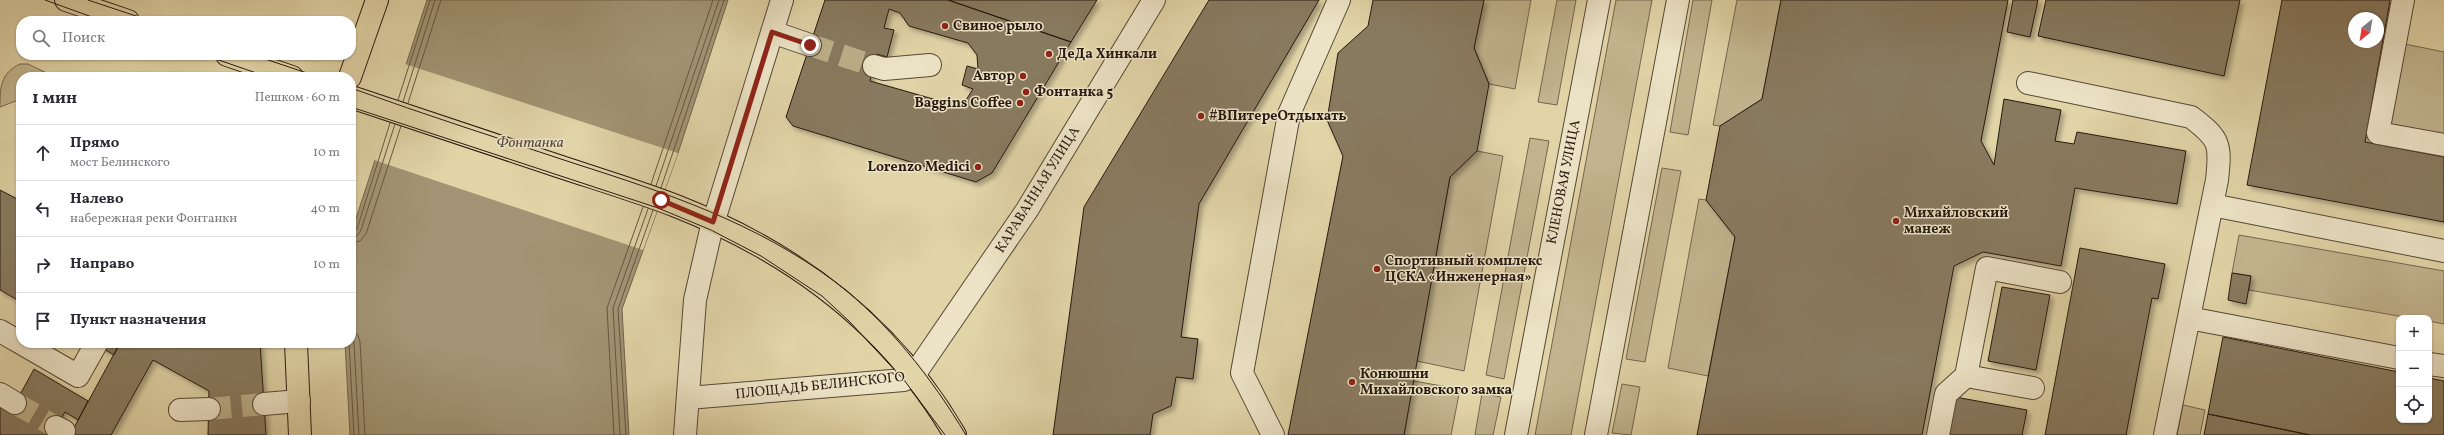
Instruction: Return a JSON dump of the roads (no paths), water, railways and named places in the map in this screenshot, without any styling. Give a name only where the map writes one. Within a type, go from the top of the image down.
[{"type":"main road","points":[[66,0],[113,16]]},
{"type":"main road","points":[[356,60],[377,0]]},
{"type":"main road","points":[[242,60],[277,72]]},
{"type":"main road","points":[[352,72],[356,60]]},
{"type":"main road","name":"ПЛОЩАДЬ БЕЛИНСКОГО","points":[[356,99],[661,200],[713,222],[796,266],[828,289],[880,336],[914,375]]},
{"type":"main road","points":[[296,348],[300,435]]},
{"type":"main road","points":[[914,375],[955,435]]},
{"type":"street","points":[[685,435],[695,300],[713,222],[782,0]]},
{"type":"street","name":"КАРАВАННАЯ УЛИЦА","points":[[914,375],[1028,210],[1154,0]]},
{"type":"street","points":[[1273,435],[1242,373],[1289,114],[1339,0]]},
{"type":"street","name":"КЛЕНОВАЯ УЛИЦА","points":[[1516,435],[1599,0]]},
{"type":"street","points":[[1596,435],[1678,0]]},
{"type":"street","points":[[2403,0],[2378,132],[2444,144]]},
{"type":"street","points":[[772,32],[810,45]]},
{"type":"street","points":[[874,66],[884,69],[930,65]]},
{"type":"street","points":[[2028,83],[2191,117],[2212,132],[2220,154],[2212,205],[2165,435]]},
{"type":"street","points":[[2212,205],[2444,251]]},
{"type":"street","points":[[1938,435],[1946,394],[1966,376],[1987,268],[2060,282]]},
{"type":"street","points":[[2189,318],[2396,357]]},
{"type":"street","points":[[0,330],[16,340]]},
{"type":"street","points":[[30,348],[78,376],[94,348]]},
{"type":"street","points":[[2432,364],[2444,366]]},
{"type":"street","name":"ПЛОЩАДЬ БЕЛИНСКОГО","points":[[688,398],[904,380],[914,375]]},
{"type":"street","points":[[1966,376],[2033,388]]},
{"type":"street","points":[[264,404],[298,401]]},
{"type":"street","points":[[180,410],[209,409]]},
{"type":"water","name":"Фонтанка","points":[[427,0],[728,0],[678,153],[622,309],[629,435],[350,435],[345,348],[356,348],[356,219]]},
{"type":"tunnel","points":[[810,45],[874,66]]},
{"type":"tunnel","points":[[15,403],[56,427]]},
{"type":"tunnel","points":[[209,409],[264,404]]},
{"type":"tram line","points":[[45,0],[89,16]]},
{"type":"tram line","points":[[88,0],[136,16]]},
{"type":"tram line","points":[[219,60],[253,72]]},
{"type":"tram line","points":[[268,60],[304,72]]},
{"type":"tram line","points":[[356,90],[677,198],[742,226],[774,242],[834,281],[854,297],[890,332],[938,392],[966,435]]},
{"type":"tram line","points":[[356,109],[658,208],[711,230],[761,256],[822,296],[849,321],[904,380],[945,435]]},
{"type":"place","name":"Свиное рыло","points":[[945,26]]},
{"type":"place","name":"ДеДа Хинкали","points":[[1049,54]]},
{"type":"place","name":"Автор","points":[[1023,76]]},
{"type":"place","name":"Фонтанка 5","points":[[1026,92]]},
{"type":"place","name":"Baggins Coffee","points":[[1020,103]]},
{"type":"place","name":"#ВПитереОтдыхать","points":[[1201,116]]},
{"type":"place","name":"Lorenzo Medici","points":[[978,167]]},
{"type":"place","name":"Михайловский манеж","points":[[1896,221]]},
{"type":"place","name":"Спортивный комплекс ЦСКА «Инженерная»","points":[[1377,269]]},
{"type":"place","name":"Конюшни Михайловского замка","points":[[1352,382]]}]
